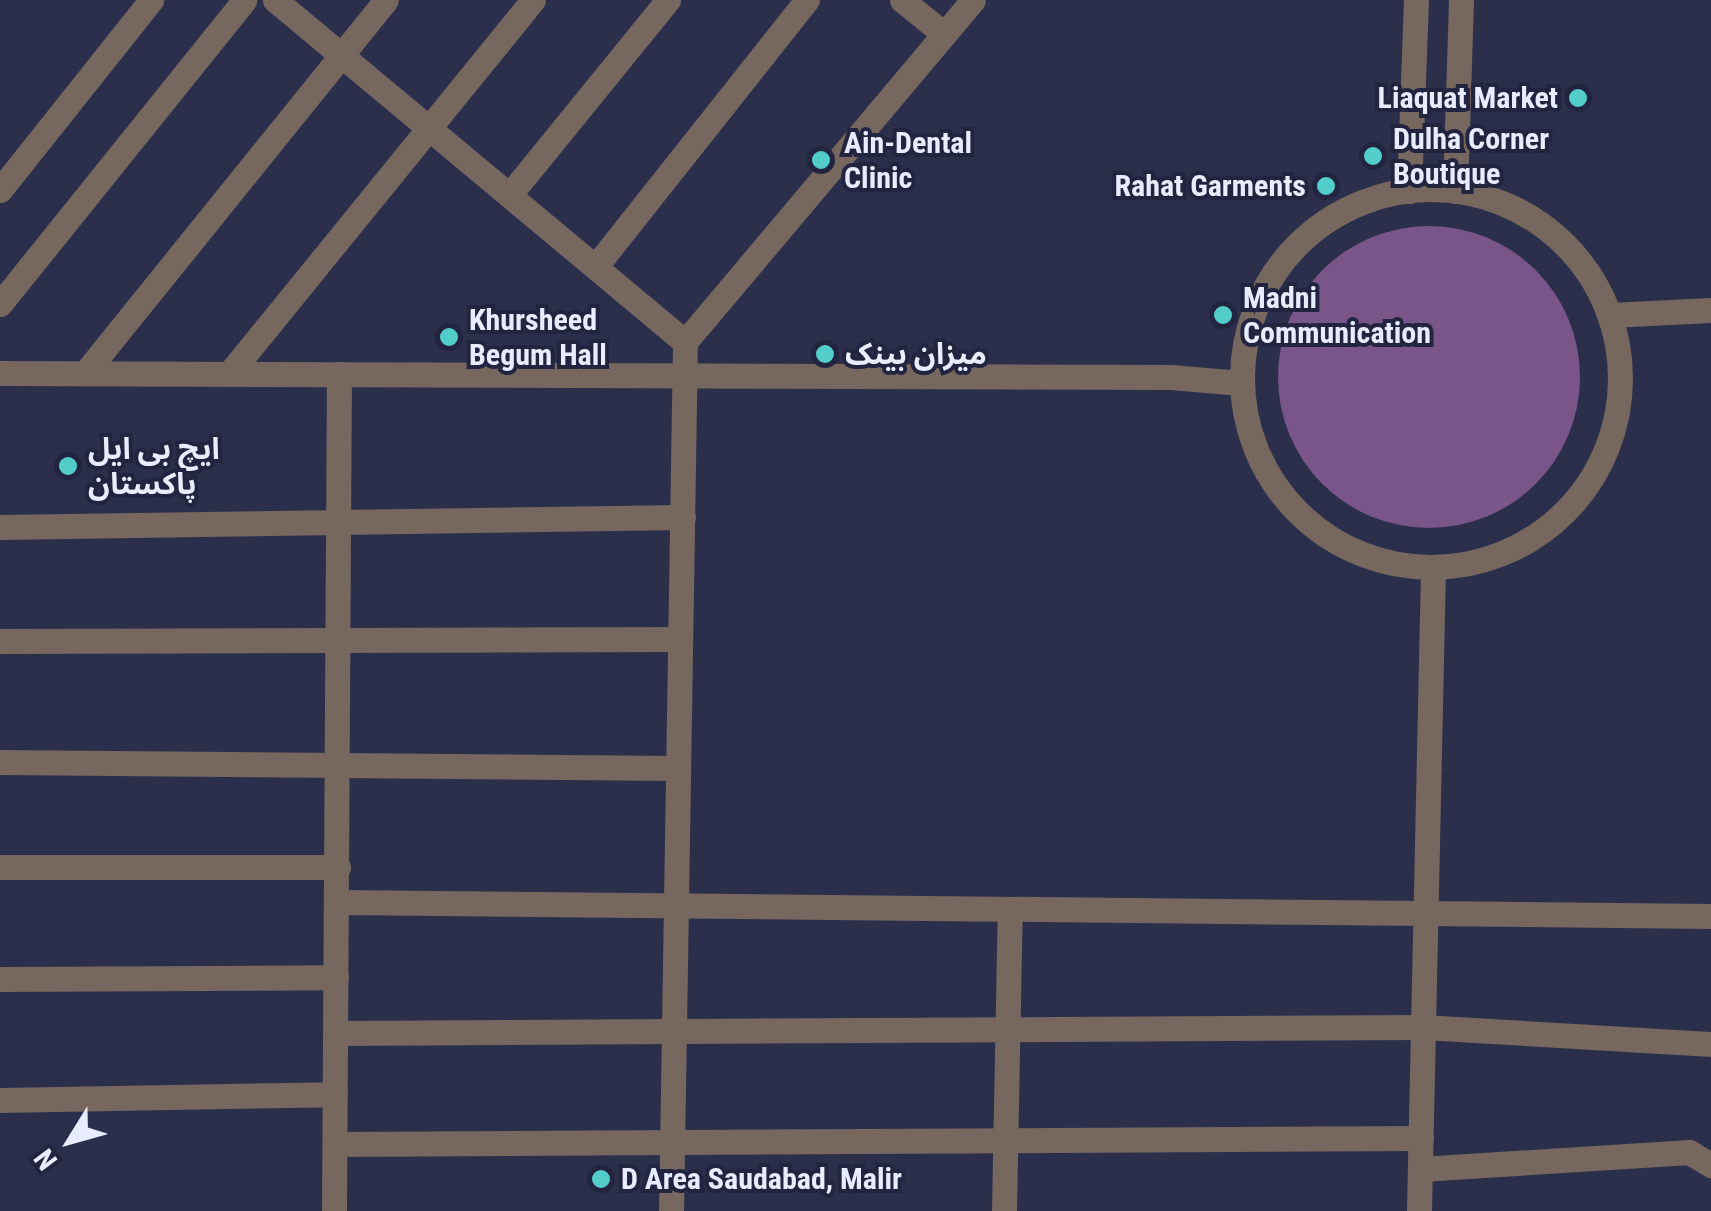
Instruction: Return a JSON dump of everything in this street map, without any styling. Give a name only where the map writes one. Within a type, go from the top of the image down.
[{"type":"street","points":[[0,190],[150,0]]},
{"type":"street","points":[[0,304],[244,0]]},
{"type":"street","points":[[275,0],[434,127],[685,342]]},
{"type":"street","points":[[85,373],[386,0]]},
{"type":"street","points":[[229,374],[434,127],[533,0]]},
{"type":"street","points":[[511,193],[668,0]]},
{"type":"street","points":[[596,266],[807,0]]},
{"type":"street","points":[[902,0],[944,34]]},
{"type":"street","points":[[671,1211],[685,342],[973,0]]},
{"type":"street","points":[[1409,191],[1416,0]]},
{"type":"street","points":[[1455,191],[1461,0]]},
{"type":"street","points":[[1409,191],[1455,191],[1495,200],[1544,226],[1583,266],[1610,314],[1621,373],[1614,432],[1588,486],[1548,529],[1496,558],[1433,568],[1378,561],[1324,535],[1281,494],[1252,442],[1241,383],[1247,331],[1266,282],[1298,242],[1340,211],[1409,191]]},
{"type":"street","points":[[1610,314],[1711,310]]},
{"type":"street","points":[[0,373],[1171,376],[1241,383]]},
{"type":"street","points":[[334,1211],[339,374]]},
{"type":"street","points":[[0,527],[683,517]]},
{"type":"street","points":[[1419,1211],[1433,568]]},
{"type":"street","points":[[0,640],[680,639]]},
{"type":"street","points":[[0,762],[676,768]]},
{"type":"street","points":[[0,867],[338,866]]},
{"type":"street","points":[[337,902],[1010,912],[1711,916]]},
{"type":"street","points":[[1004,1211],[1010,912]]},
{"type":"street","points":[[0,979],[336,977]]},
{"type":"street","points":[[336,1032],[1423,1027],[1711,1044]]},
{"type":"street","points":[[0,1100],[336,1094]]},
{"type":"street","points":[[334,1144],[1421,1138]]},
{"type":"street","points":[[1420,1169],[1689,1152],[1711,1165]]},
{"type":"building","points":[[1429,226],[1487,238],[1536,270],[1568,319],[1580,377],[1568,435],[1536,484],[1487,516],[1429,528],[1371,516],[1322,484],[1290,435],[1278,377],[1290,319],[1322,270],[1371,238]]},
{"type":"place","name":"Liaquat Market","points":[[1578,98]]},
{"type":"place","name":"Dulha Corner Boutique","points":[[1373,156]]},
{"type":"place","name":"Ain-Dental Clinic","points":[[821,160]]},
{"type":"place","name":"Rahat Garments","points":[[1326,186]]},
{"type":"place","name":"Madni Communication","points":[[1223,315]]},
{"type":"place","name":"Khursheed Begum Hall","points":[[449,337]]},
{"type":"place","name":"میزان بینک","points":[[825,354]]},
{"type":"place","name":"ایچ بی ایل پاکستان","points":[[68,466]]},
{"type":"place","name":"D Area Saudabad, Malir","points":[[601,1179]]}]
